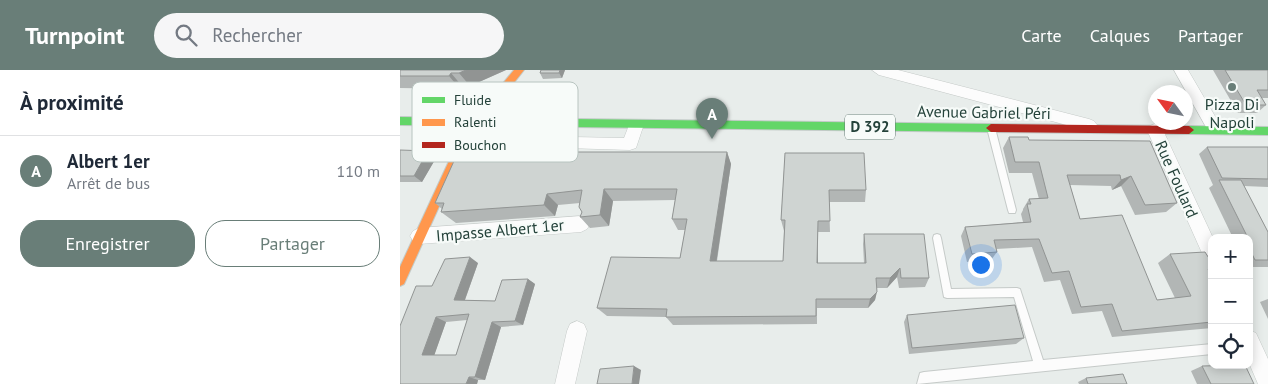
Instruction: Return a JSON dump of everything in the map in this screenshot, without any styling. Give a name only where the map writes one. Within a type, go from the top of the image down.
[{"type":"main road","points":[[509,82],[519,70]]},
{"type":"main road","name":"Avenue Gabriel Péri","points":[[636,124],[1148,130]]},
{"type":"main road","name":"Avenue Gabriel Péri","points":[[1193,130],[1268,132]]},
{"type":"main road","points":[[400,280],[454,162]]},
{"type":"street","points":[[880,70],[1104,129]]},
{"type":"street","points":[[1182,70],[1214,130]]},
{"type":"street","points":[[578,143],[630,144],[636,124]]},
{"type":"street","name":"Rue Foulard","points":[[1155,130],[1208,247]]},
{"type":"street","name":"Impasse Albert 1er","points":[[419,236],[581,224]]},
{"type":"street","points":[[565,384],[577,331]]},
{"type":"street","points":[[1253,350],[1268,382]]},
{"type":"lane","points":[[992,128],[1012,210]]},
{"type":"lane","points":[[937,238],[947,294],[1017,292],[1040,366]]},
{"type":"lane","points":[[922,384],[924,377],[1208,349]]},
{"type":"building","points":[[400,70],[466,70],[459,73],[451,73],[449,76],[400,76]]},
{"type":"building","points":[[541,70],[560,70],[559,73],[540,73]]},
{"type":"building","points":[[1225,70],[1268,70],[1268,90],[1257,90],[1266,105],[1246,105]]},
{"type":"building","points":[[1009,137],[1028,137],[1029,140],[1150,141],[1177,203],[1145,205],[1131,176],[1121,180],[1120,175],[1067,175],[1080,219],[1122,215],[1157,300],[1191,296],[1170,254],[1205,252],[1208,257],[1208,322],[1122,331],[1112,304],[1081,307],[1069,271],[1052,273],[1039,239],[994,240],[997,252],[972,254],[965,227],[1031,222],[1027,204],[1031,204],[1029,199],[1048,198],[1039,162],[1015,162]]},
{"type":"building","points":[[1207,147],[1268,147],[1268,179],[1222,178]]},
{"type":"building","points":[[400,150],[412,150],[412,162],[422,162],[414,176],[400,176]]},
{"type":"building","points":[[578,152],[727,152],[710,261],[783,261],[785,220],[781,220],[785,153],[864,153],[866,190],[829,190],[830,221],[818,221],[817,263],[866,263],[864,234],[924,234],[929,278],[901,278],[900,268],[890,278],[876,278],[877,292],[870,299],[816,299],[816,316],[666,317],[667,309],[597,308],[611,257],[680,258],[687,219],[672,219],[677,189],[604,189],[600,215],[580,217],[582,212],[579,207],[582,190],[547,194],[544,205],[441,212],[444,203],[435,203],[454,162],[578,162]]},
{"type":"building","points":[[1219,180],[1241,180],[1268,232],[1268,260],[1255,260],[1253,256],[1253,234],[1246,234]]},
{"type":"building","points":[[470,257],[454,300],[495,301],[502,280],[528,279],[515,321],[492,322],[475,377],[469,377],[466,384],[400,384],[400,326],[416,286],[432,286],[445,259]],"holes":[[[469,314],[456,355],[422,355],[436,317]]]},
{"type":"building","points":[[1015,305],[1024,338],[912,348],[907,315]]},
{"type":"building","points":[[634,366],[632,384],[597,384],[600,369]]},
{"type":"building","points":[[1202,366],[1208,366],[1208,369],[1247,369],[1254,384],[1211,384]]},
{"type":"building","points":[[1123,374],[1127,384],[1088,384],[1086,378]]},
{"type":"traffic: fast","points":[[400,121],[412,121]]},
{"type":"traffic: fast","points":[[578,123],[991,128]]},
{"type":"traffic: fast","points":[[1189,130],[1268,131]]},
{"type":"traffic: slow","points":[[509,82],[519,70]]},
{"type":"traffic: slow","points":[[400,280],[454,162]]},
{"type":"traffic: jam","points":[[991,128],[1148,130]]},
{"type":"place","name":"Pizza Di Napoli","points":[[1232,87]]},
{"type":"place","name":"Albert 1er","points":[[712,139]]}]
